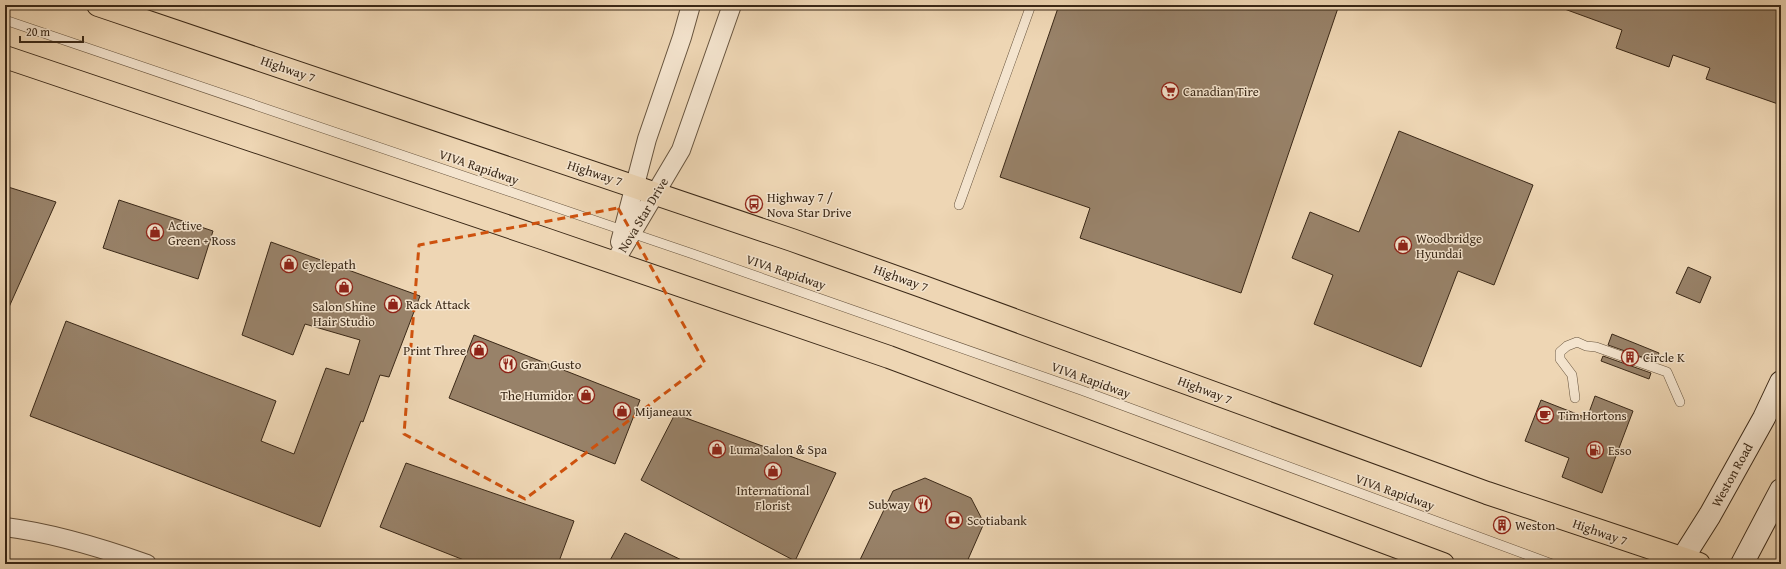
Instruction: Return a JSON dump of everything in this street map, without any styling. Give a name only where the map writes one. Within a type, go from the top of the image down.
[{"type":"main road","name":"Highway 7","points":[[98,5],[656,193],[924,287],[1487,493],[1686,562]]},
{"type":"main road","points":[[5,57],[889,357],[1443,564]]},
{"type":"main road","name":"Weston Road","points":[[1686,562],[1710,515],[1764,418],[1781,382]]},
{"type":"main road","points":[[1742,564],[1781,490]]},
{"type":"street","name":"Nova Star Drive","points":[[614,263],[627,231],[634,186],[647,139],[682,37],[691,5]]},
{"type":"street","name":"Nova Star Drive","points":[[627,231],[656,193],[681,150],[732,5]]},
{"type":"street","points":[[5,527],[71,541],[147,564]]},
{"type":"lane","points":[[959,205],[1031,5]]},
{"type":"lane","name":"VIVA Rapidway","points":[[5,20],[627,231],[1081,390],[1552,564]]},
{"type":"lane","points":[[1575,398],[1572,375],[1560,359],[1560,352],[1567,346],[1577,342],[1586,346],[1596,347],[1667,372],[1680,402]]},
{"type":"highlighted area","points":[[618,208],[705,363],[525,499],[404,434],[419,245]]},
{"type":"building","name":"Canadian Tire","points":[[1059,5],[1339,5],[1241,293],[1080,238],[1090,208],[1000,177]]},
{"type":"building","points":[[1559,5],[1781,5],[1781,105],[1706,79],[1710,68],[1673,55],[1669,67],[1616,48],[1622,30],[1559,7]]},
{"type":"building","name":"Woodbridge Hyundai","points":[[1399,131],[1533,185],[1494,285],[1458,271],[1421,367],[1314,324],[1333,275],[1292,258],[1310,212],[1359,232]]},
{"type":"building","points":[[5,186],[56,202],[5,316]]},
{"type":"building","points":[[119,200],[213,231],[198,279],[103,248]]},
{"type":"building","points":[[271,242],[420,296],[389,377],[380,375],[363,422],[361,421],[320,527],[30,416],[66,321],[276,401],[261,441],[294,454],[326,368],[349,375],[360,340],[305,324],[293,355],[242,335]]},
{"type":"building","points":[[1688,267],[1711,277],[1700,303],[1676,293]]},
{"type":"building","points":[[1612,334],[1659,353],[1656,362],[1608,345]]},
{"type":"building","points":[[474,335],[640,400],[615,464],[449,398]]},
{"type":"building","points":[[1603,356],[1651,373],[1649,379],[1601,361]]},
{"type":"building","points":[[1595,396],[1633,411],[1602,493],[1562,477],[1569,458],[1525,441],[1541,400],[1587,418]]},
{"type":"building","points":[[675,414],[836,473],[795,561],[641,480]]},
{"type":"building","points":[[406,463],[574,521],[558,564],[474,564],[380,527]]},
{"type":"building","points":[[925,478],[971,498],[984,523],[966,564],[858,564],[893,491]]},
{"type":"building","points":[[625,533],[690,564],[608,564]]},
{"type":"place","name":"Canadian Tire","points":[[1170,91]]},
{"type":"place","name":"Highway 7 / Nova Star Drive","points":[[754,204]]},
{"type":"place","name":"Active Green + Ross","points":[[155,232]]},
{"type":"place","name":"Woodbridge Hyundai","points":[[1403,245]]},
{"type":"place","name":"Cyclepath","points":[[289,264]]},
{"type":"place","name":"Salon Shine Hair Studio","points":[[344,287]]},
{"type":"place","name":"Rack Attack","points":[[393,304]]},
{"type":"place","name":"Print Three","points":[[479,350]]},
{"type":"place","name":"Circle K","points":[[1630,357]]},
{"type":"place","name":"Gran Gusto","points":[[508,364]]},
{"type":"place","name":"The Humidor","points":[[586,395]]},
{"type":"place","name":"Mijaneaux","points":[[622,411]]},
{"type":"place","name":"Tim Hortons","points":[[1545,415]]},
{"type":"place","name":"Luma Salon & Spa","points":[[717,449]]},
{"type":"place","name":"Esso","points":[[1595,450]]},
{"type":"place","name":"International Florist","points":[[773,471]]},
{"type":"place","name":"Subway","points":[[923,504]]},
{"type":"place","name":"Scotiabank","points":[[954,520]]},
{"type":"place","name":"Weston","points":[[1502,525]]}]
